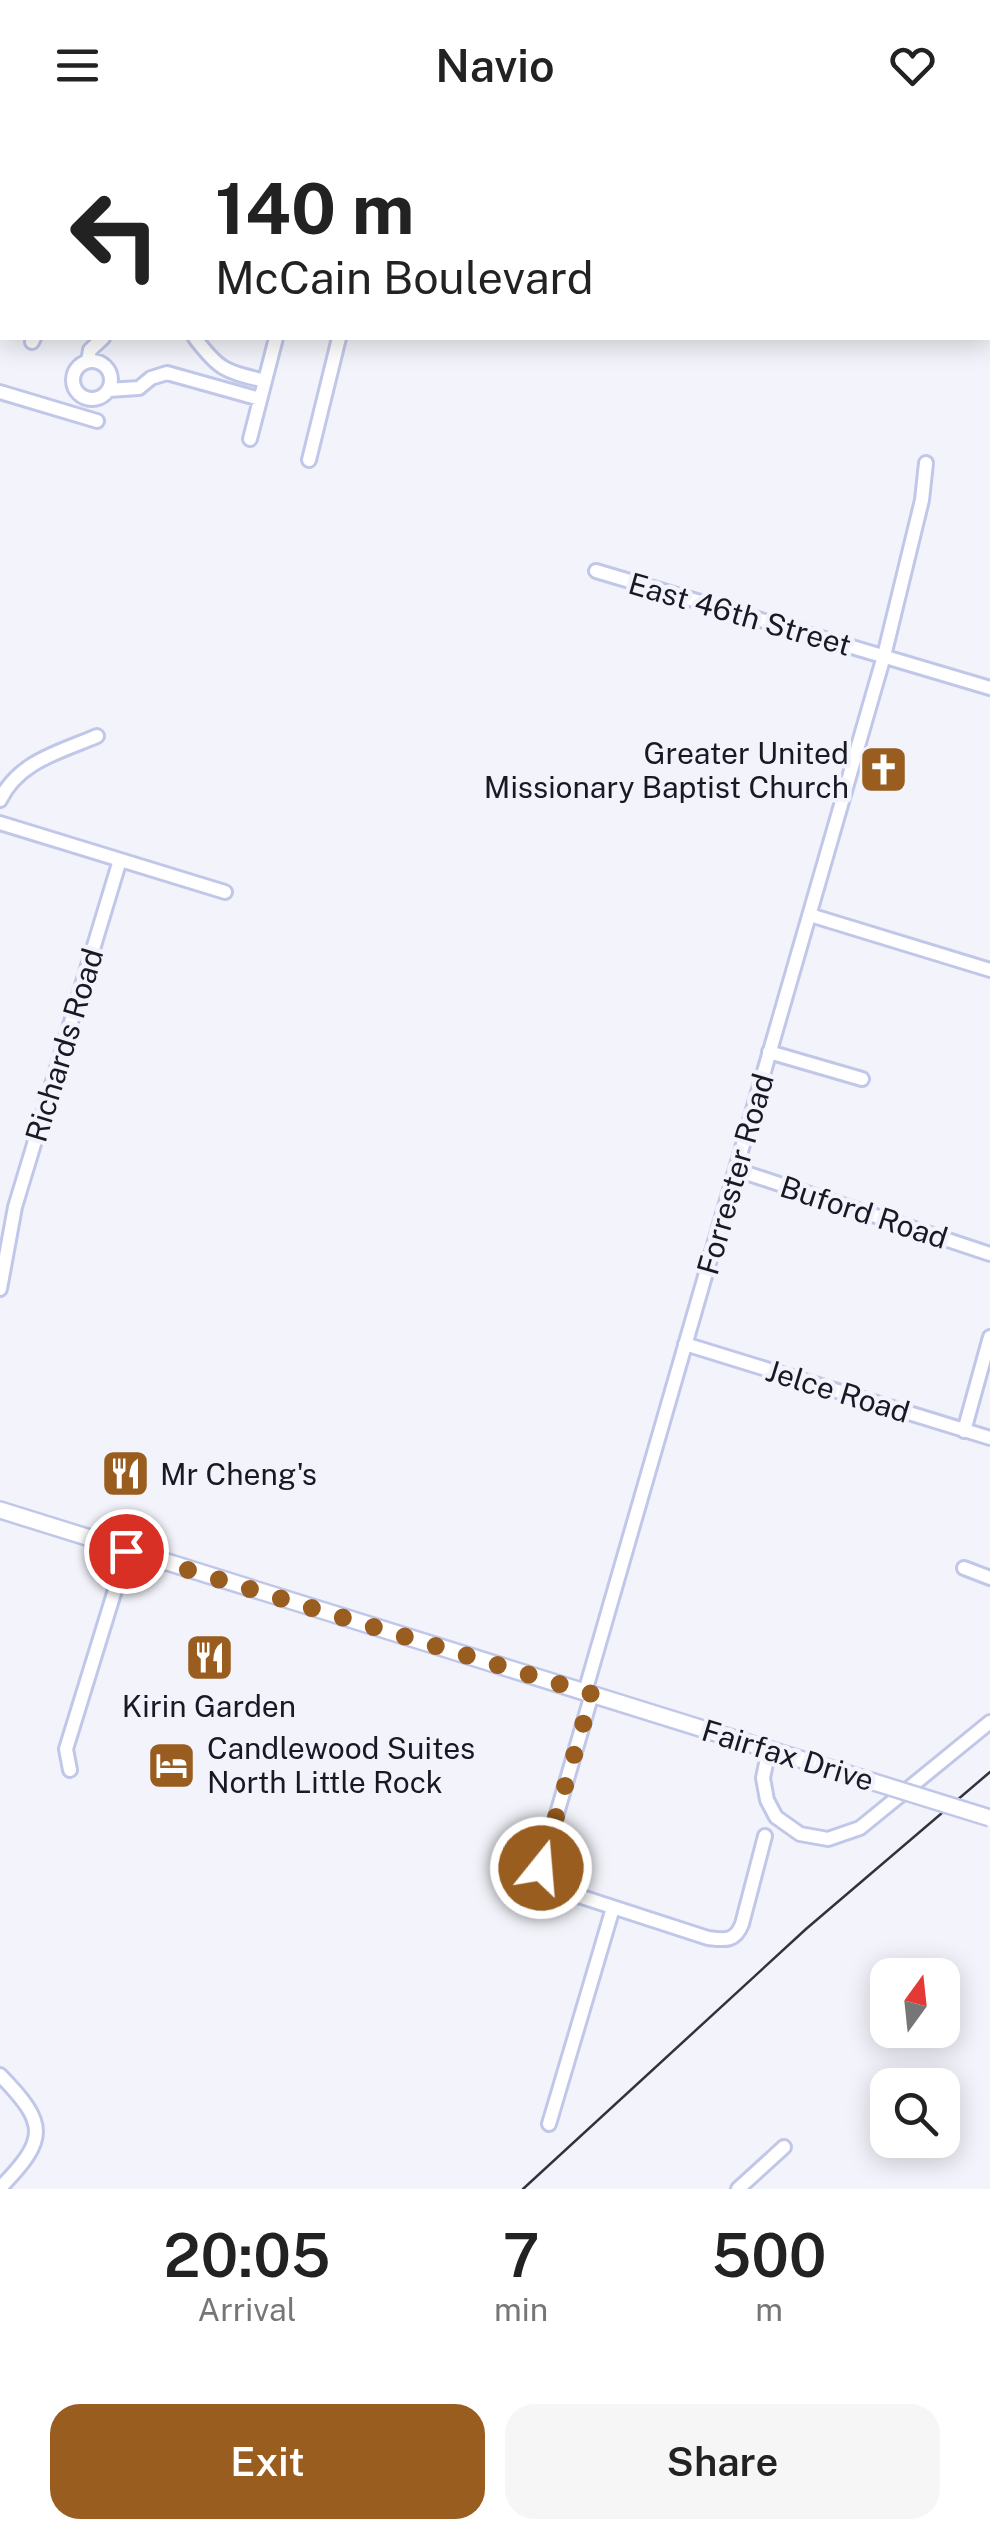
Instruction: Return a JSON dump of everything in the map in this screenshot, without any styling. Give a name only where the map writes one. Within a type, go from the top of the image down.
[{"type":"main road","name":"Fairfax Drive","points":[[0,1510],[990,1818]]},
{"type":"street","points":[[88,361],[90,350],[101,340]]},
{"type":"street","points":[[197,340],[214,364],[265,381]]},
{"type":"street","points":[[250,440],[275,340]]},
{"type":"street","points":[[309,460],[339,340]]},
{"type":"street","points":[[0,392],[86,418],[86,397],[73,379],[77,368],[88,361],[100,363],[109,372],[108,390]]},
{"type":"street","points":[[86,397],[108,390],[139,388],[151,378],[167,373],[260,398]]},
{"type":"street","name":"Forrester Road","points":[[613,1908],[548,1886],[542,1879],[541,1868],[686,1344],[884,656],[922,500],[926,464]]},
{"type":"street","name":"East 46th Street","points":[[596,571],[884,656]]},
{"type":"street","points":[[884,656],[990,688]]},
{"type":"street","points":[[0,800],[16,776],[32,764],[97,736]]},
{"type":"street","points":[[0,823],[226,892]]},
{"type":"street","name":"Richards Road","points":[[0,1289],[16,1206],[120,860]]},
{"type":"street","points":[[810,915],[990,970]]},
{"type":"street","points":[[770,1052],[862,1079]]},
{"type":"street","name":"Buford Road","points":[[737,1170],[990,1254]]},
{"type":"street","points":[[964,1431],[990,1336]]},
{"type":"street","name":"Jelce Road","points":[[686,1344],[990,1438]]},
{"type":"street","points":[[70,1770],[66,1749],[126,1551]]},
{"type":"street","points":[[964,1568],[990,1578]]},
{"type":"street","points":[[769,1749],[763,1770],[764,1785],[776,1816],[800,1834],[833,1839],[860,1828],[990,1722]]},
{"type":"street","points":[[549,2124],[613,1908],[708,1938],[728,1940],[736,1936],[742,1924],[765,1836]]},
{"type":"street","points":[[0,2075],[30,2109],[36,2135],[29,2158],[0,2188]]},
{"type":"street","points":[[738,2189],[784,2147]]},
{"type":"railway","points":[[523,2189],[806,1929],[990,1772]]},
{"type":"place","name":"Greater United Missionary Baptist Church","points":[[884,770]]},
{"type":"place","name":"Mr Cheng's","points":[[125,1474]]},
{"type":"place","name":"Kirin Garden","points":[[209,1657]]},
{"type":"place","name":"Candlewood Suites North Little Rock","points":[[172,1765]]},
{"type":"route","points":[[126,1551],[592,1694],[541,1868]]}]
